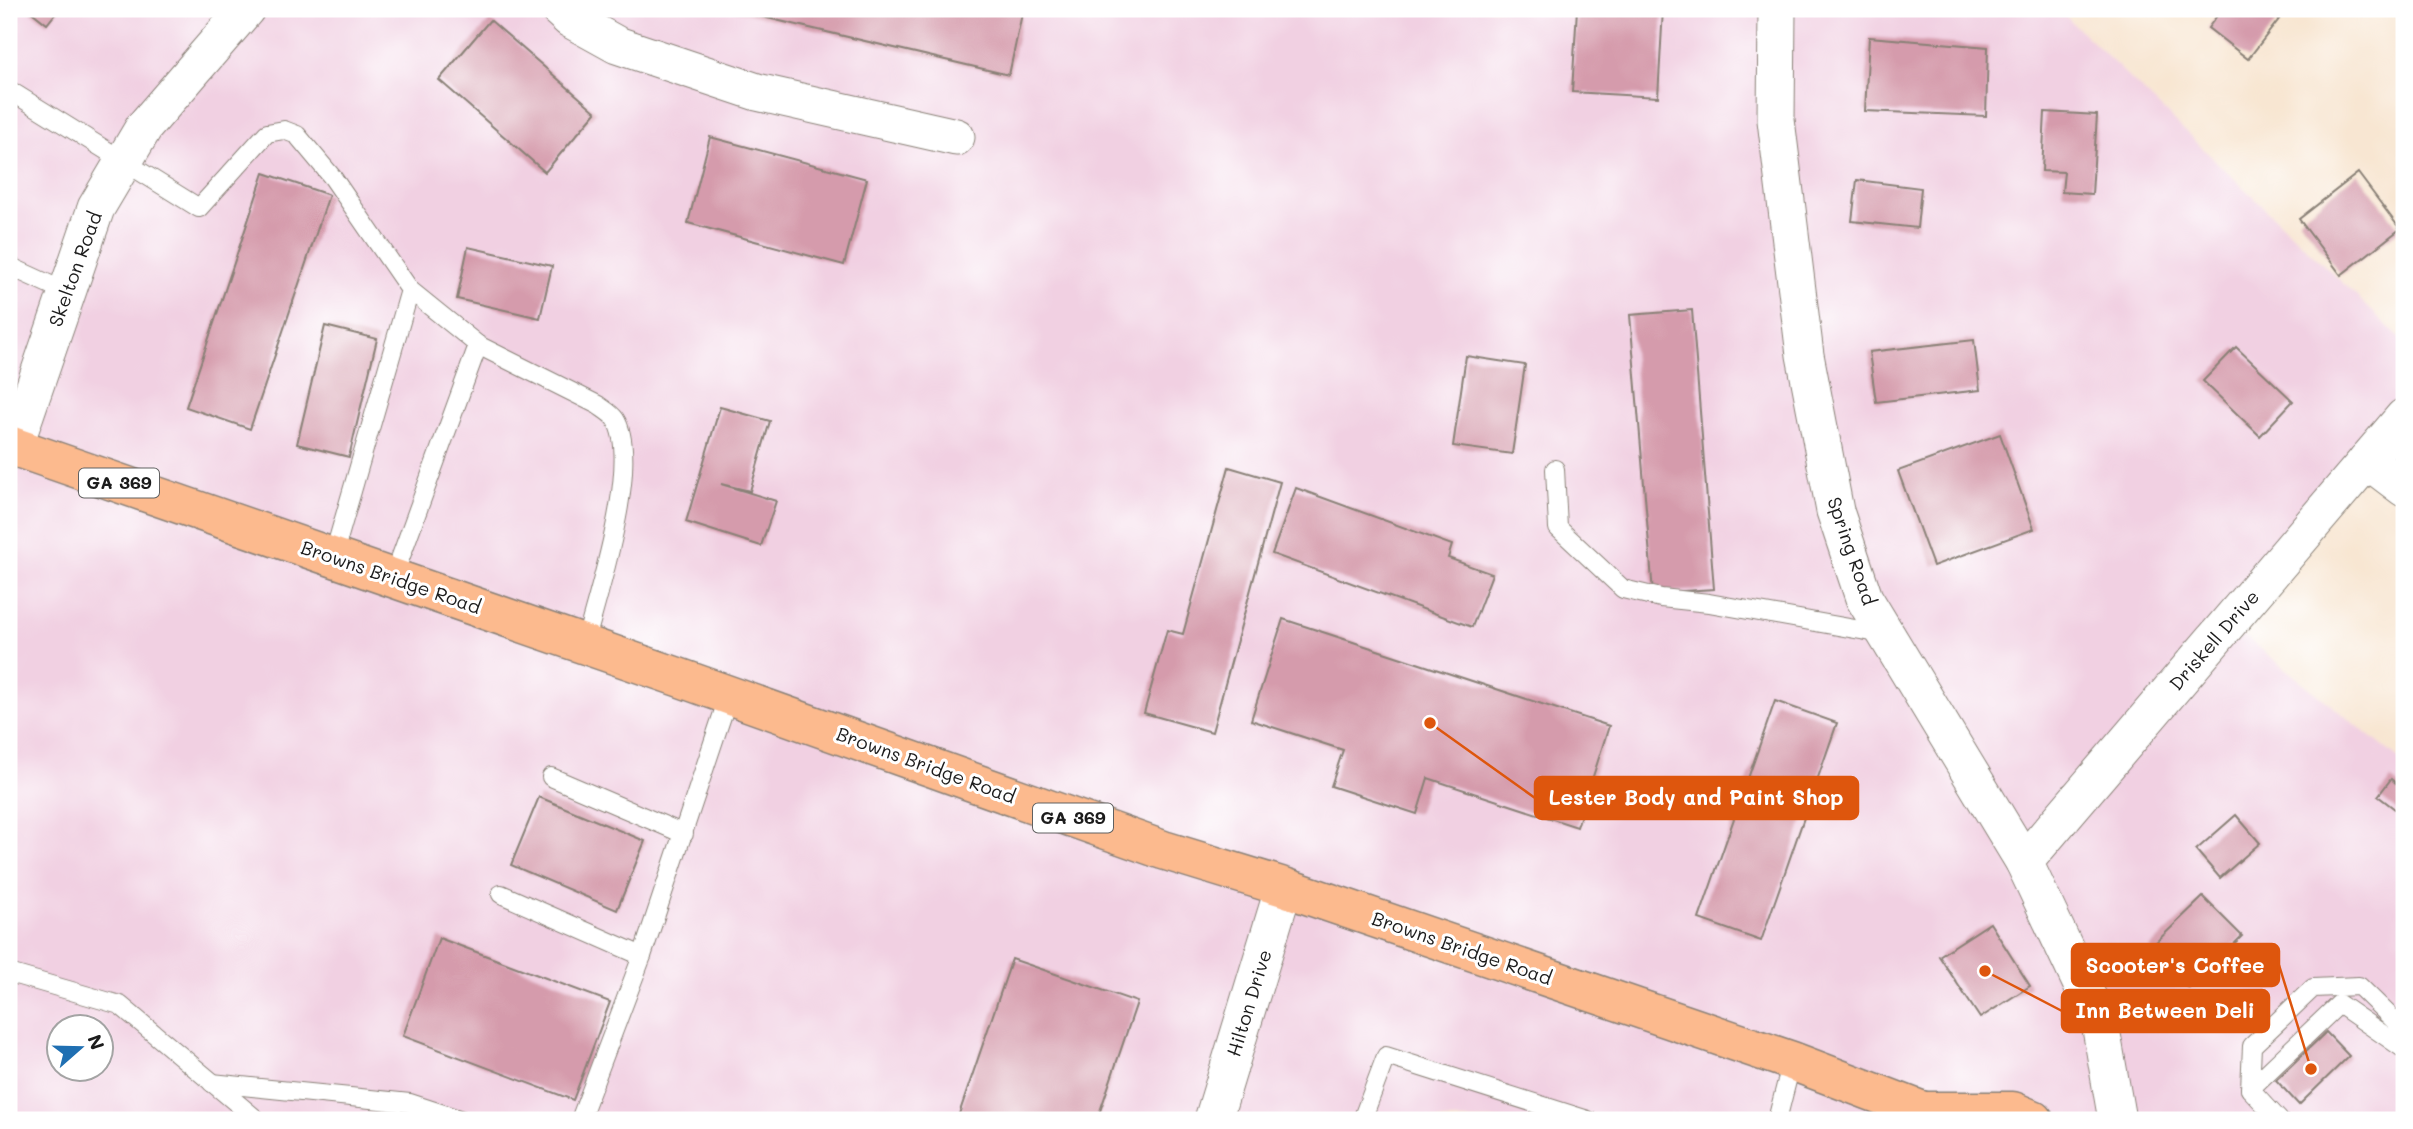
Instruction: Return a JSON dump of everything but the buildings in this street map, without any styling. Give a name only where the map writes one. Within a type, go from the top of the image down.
[{"type":"main road","name":"Browns Bridge Road","points":[[10,451],[333,557],[1163,850],[1284,887],[1791,1061],[1928,1116],[2013,1111],[2034,1120]]},
{"type":"street","name":"Skelton Road","points":[[10,451],[96,208],[144,127],[246,9]]},
{"type":"street","points":[[559,9],[569,19],[617,45],[757,92],[956,136]]},
{"type":"street","name":"Spring Road","points":[[1777,9],[1776,120],[1805,355],[1835,511],[1864,598],[2024,862],[2100,1023],[2117,1120]]},
{"type":"street","name":"Driskell Drive","points":[[2024,862],[2404,417]]},
{"type":"street","points":[[2367,460],[2404,488]]},
{"type":"street","name":"Hilton Drive","points":[[1213,1120],[1284,887]]},
{"type":"lane","points":[[10,94],[125,160],[199,208],[267,133],[284,130],[297,135],[333,178],[410,290],[478,345],[598,405],[615,419],[621,445],[624,492],[585,645]]},
{"type":"lane","points":[[9,266],[66,292]]},
{"type":"lane","points":[[333,557],[410,290]]},
{"type":"lane","points":[[393,578],[478,345]]},
{"type":"lane","points":[[1555,469],[1558,528],[1623,589],[1661,598],[1709,603],[1887,635]]},
{"type":"lane","points":[[580,1120],[642,956],[729,695]]},
{"type":"lane","points":[[551,777],[684,834]]},
{"type":"lane","points":[[502,894],[642,956]]},
{"type":"lane","points":[[9,973],[120,1005],[257,1120]]},
{"type":"lane","points":[[2279,1120],[2250,1089],[2252,1046],[2313,988],[2359,986],[2404,1030]]},
{"type":"lane","points":[[2250,1089],[2339,1004],[2404,1049]]},
{"type":"lane","points":[[1362,1120],[1386,1056],[1588,1120]]},
{"type":"lane","points":[[1777,1120],[1791,1061]]},
{"type":"lane","points":[[212,1083],[410,1103],[462,1120]]},
{"type":"shaded area","points":[[9,9],[2058,9],[2404,342],[2404,405],[2238,631],[2404,763],[2404,1120],[9,1120]]},
{"type":"place","name":"Lester Body and Paint Shop","points":[[1430,723]]},
{"type":"place","name":"Inn Between Deli","points":[[1985,971]]},
{"type":"place","name":"Scooter's Coffee","points":[[2311,1069]]}]
